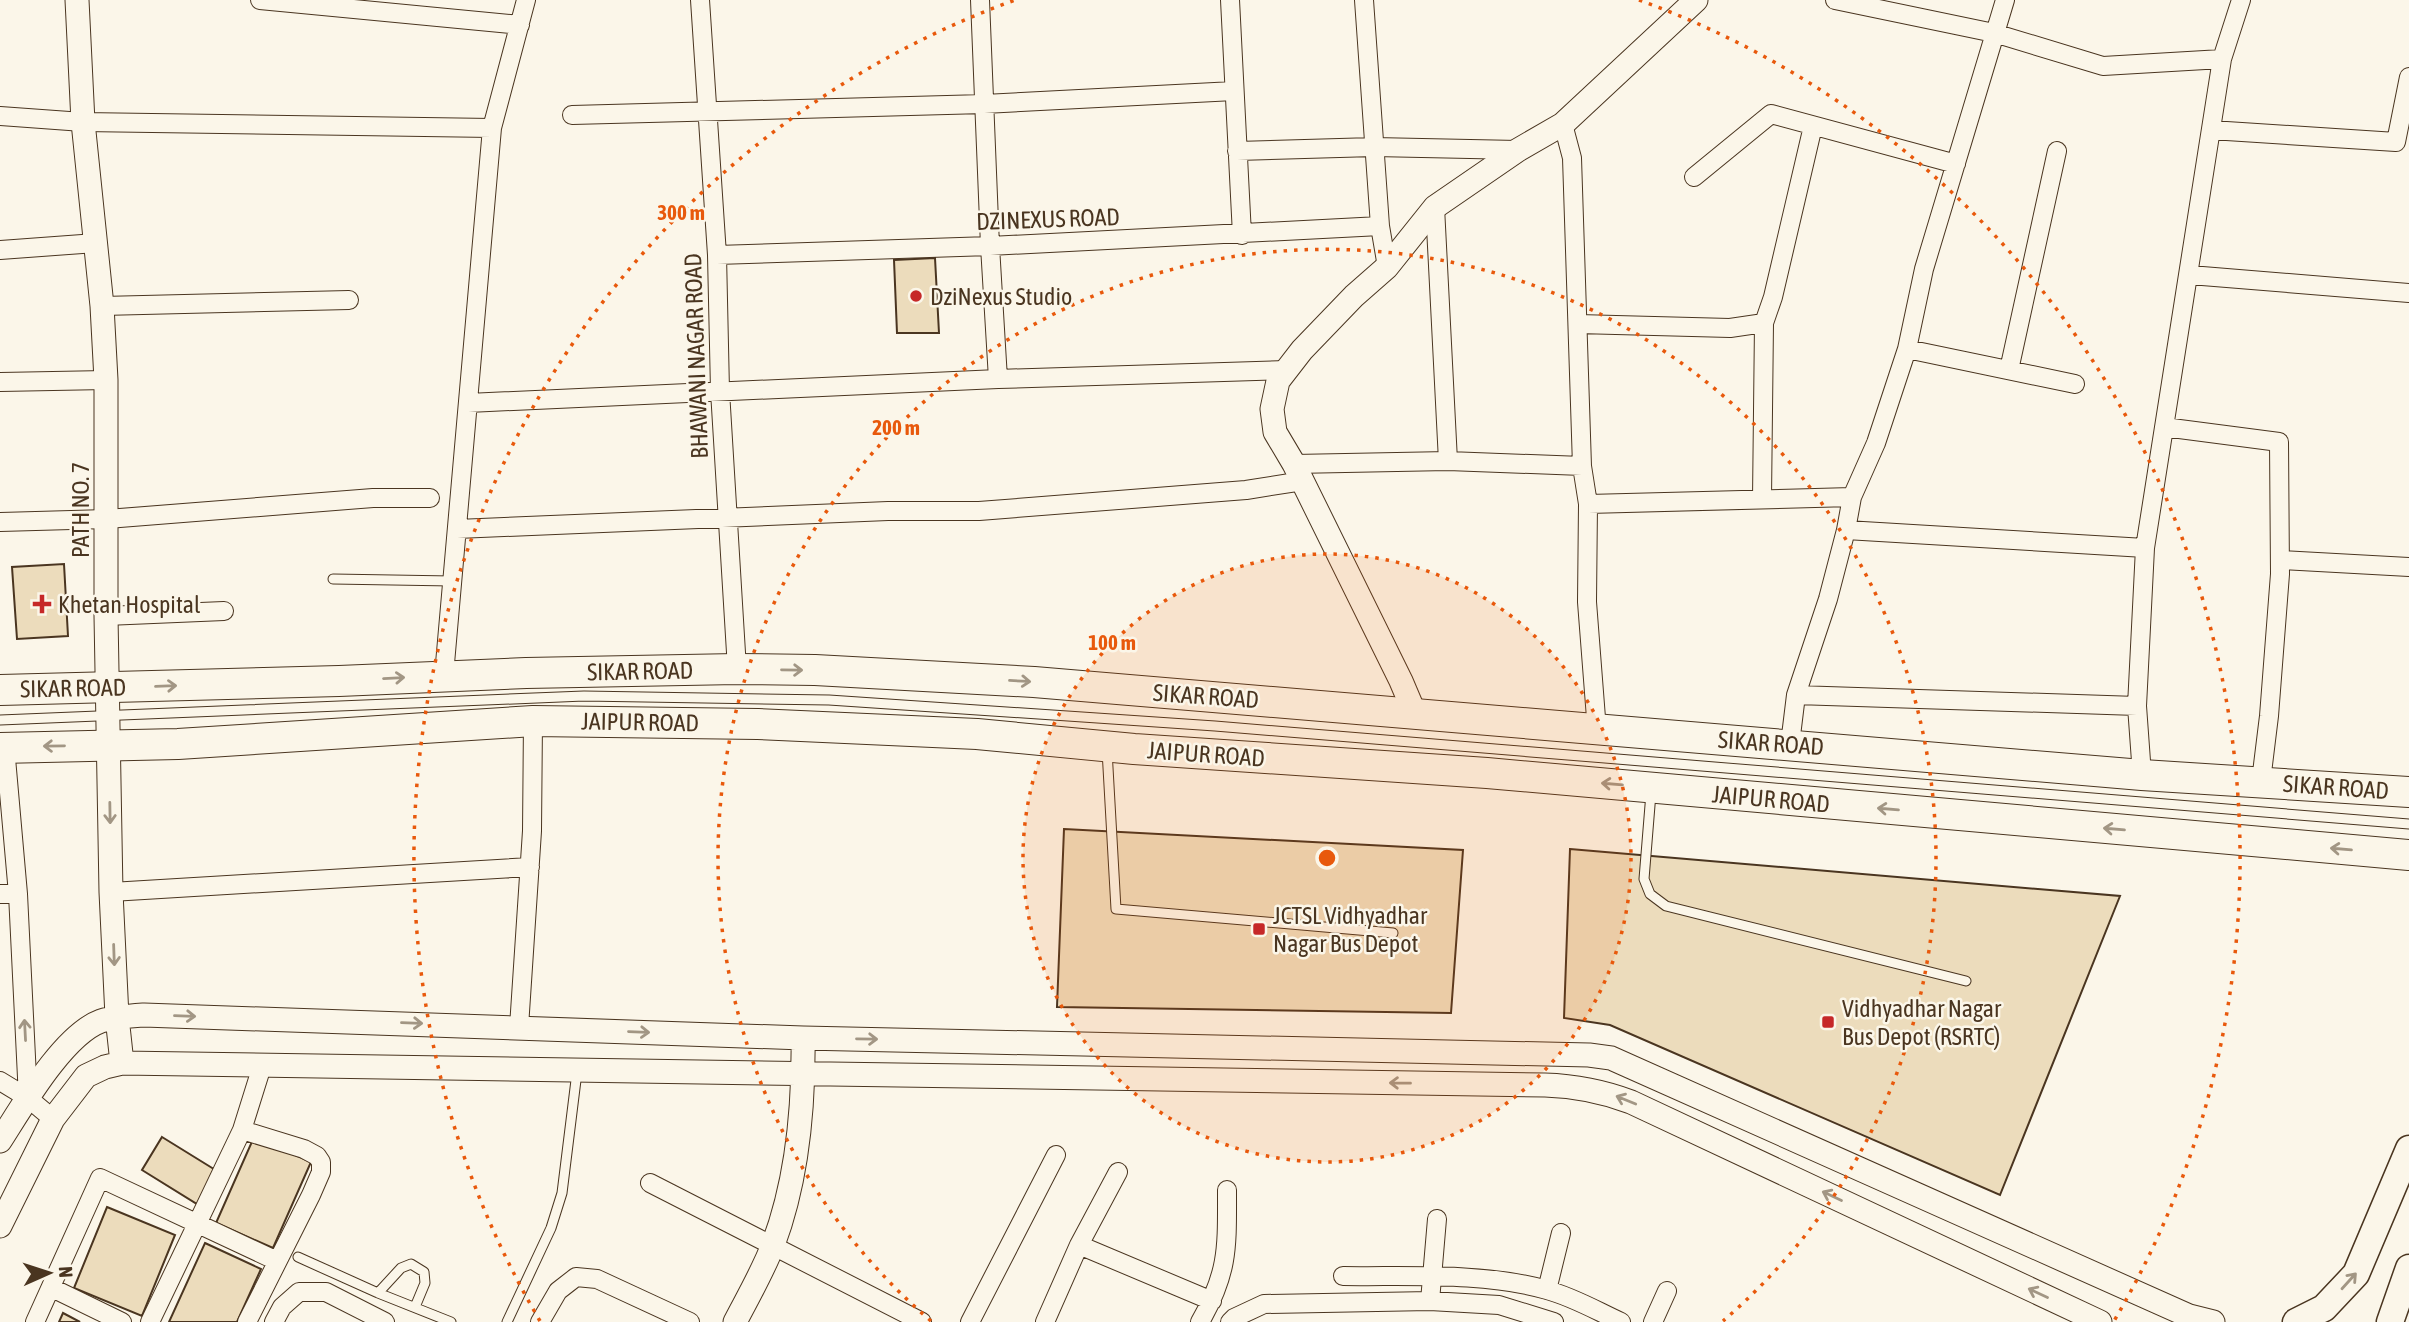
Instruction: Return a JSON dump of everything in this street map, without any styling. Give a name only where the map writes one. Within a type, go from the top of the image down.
[{"type":"main road","name":"SIKAR ROAD","points":[[0,690],[108,701],[339,681],[444,675],[815,670],[1034,682],[2142,775],[2409,792]]},
{"type":"main road","name":"JAIPUR ROAD","points":[[2,738],[109,745],[178,744],[533,721],[758,724],[977,734],[1134,749],[1473,772],[2409,855]]},
{"type":"main road","points":[[2296,1322],[2324,1308],[2356,1273],[2409,1149]]},
{"type":"main road","points":[[2390,1322],[2409,1268]]},
{"type":"main road","points":[[2305,1322],[2328,1322]]},
{"type":"street","name":"PATH NO. 7","points":[[77,0],[83,122],[102,306],[106,380],[106,616],[111,892],[122,1063]]},
{"type":"street","points":[[260,0],[520,25]]},
{"type":"street","points":[[444,675],[492,128],[526,0]]},
{"type":"street","name":"BHAWANI NAGAR ROAD","points":[[700,0],[718,255],[720,391],[737,669]]},
{"type":"street","points":[[980,0],[998,379]]},
{"type":"street","points":[[1230,0],[1242,235]]},
{"type":"street","points":[[1364,0],[1380,226],[1387,267]]},
{"type":"street","points":[[1415,714],[1298,473],[1275,432],[1272,409],[1278,381],[1354,296],[1387,267],[1435,207],[1518,150],[1563,124],[1696,0]]},
{"type":"street","points":[[1790,744],[1796,695],[1828,600],[1852,497],[1876,443],[1907,349],[1924,269],[2005,0]]},
{"type":"street","points":[[2142,775],[2137,706],[2145,548],[2222,59],[2241,0]]},
{"type":"street","points":[[1843,1],[1994,33],[2103,66],[2222,59]]},
{"type":"street","points":[[2211,130],[2396,142],[2409,77]]},
{"type":"street","points":[[572,115],[984,104],[1234,91]]},
{"type":"street","points":[[1694,177],[1771,114],[1956,164]]},
{"type":"street","points":[[0,116],[83,122],[492,128]]},
{"type":"street","points":[[1563,124],[1572,158],[1582,466],[1588,504],[1587,602],[1597,731]]},
{"type":"street","points":[[1762,498],[1764,323],[1773,297],[1814,125]]},
{"type":"street","points":[[1237,151],[1374,147],[1518,150]]},
{"type":"street","points":[[2009,370],[2057,151]]},
{"type":"street","points":[[1435,207],[1448,461]]},
{"type":"street","name":"DZINEXUS ROAD","points":[[718,255],[1242,235],[1380,226]]},
{"type":"street","points":[[0,250],[96,243]]},
{"type":"street","points":[[2190,275],[2409,293]]},
{"type":"street","points":[[102,306],[349,300]]},
{"type":"street","points":[[1578,324],[1730,328],[1764,323]]},
{"type":"street","points":[[1907,349],[2075,384]]},
{"type":"street","points":[[468,403],[998,379],[1287,370]]},
{"type":"street","points":[[0,382],[106,380]]},
{"type":"street","points":[[2164,428],[2279,442],[2280,560],[2269,716],[2261,781]]},
{"type":"street","points":[[457,529],[888,511],[979,511],[1246,490],[1298,473],[1448,461],[1582,466]]},
{"type":"street","points":[[1588,504],[1852,497]]},
{"type":"street","points":[[0,522],[107,519],[373,498],[429,498]]},
{"type":"street","points":[[1846,530],[2145,548]]},
{"type":"street","points":[[2280,560],[2409,567]]},
{"type":"street","points":[[106,616],[224,611]]},
{"type":"street","points":[[1796,695],[2137,706]]},
{"type":"street","points":[[519,1027],[532,831],[533,721]]},
{"type":"street","points":[[2,738],[9,894],[28,1098]]},
{"type":"street","points":[[111,892],[530,867]]},
{"type":"street","points":[[0,1141],[28,1098],[77,1034],[99,1022],[117,1017],[144,1015],[803,1038],[1553,1053],[1611,1058],[2189,1316],[2213,1322]]},
{"type":"street","points":[[735,1322],[773,1246],[795,1168],[803,1074],[803,1038]]},
{"type":"street","points":[[0,1226],[53,1119],[86,1076],[122,1063],[1581,1087],[1606,1092],[1631,1102],[2100,1322]]},
{"type":"street","points":[[150,1322],[242,1130],[262,1066]]},
{"type":"street","points":[[0,1081],[28,1098],[53,1119]]},
{"type":"street","points":[[242,1130],[304,1149],[317,1156],[321,1162],[321,1172],[311,1195],[247,1322]]},
{"type":"street","points":[[970,1322],[1056,1155]]},
{"type":"street","points":[[1045,1322],[1079,1245],[1118,1172]]},
{"type":"street","points":[[36,1322],[100,1178],[276,1261]]},
{"type":"street","points":[[650,1184],[922,1322]]},
{"type":"street","points":[[1200,1322],[1223,1274],[1227,1242],[1227,1190]]},
{"type":"street","points":[[1430,1301],[1437,1219]]},
{"type":"street","points":[[1547,1290],[1561,1233]]},
{"type":"street","points":[[1079,1245],[1212,1301]]},
{"type":"street","points":[[1343,1276],[1432,1277],[1506,1282],[1547,1290],[1621,1322]]},
{"type":"street","points":[[540,1322],[558,1291],[576,1277],[597,1279],[690,1322]]},
{"type":"street","points":[[52,1288],[122,1322]]},
{"type":"street","points":[[1653,1322],[1667,1291]]},
{"type":"street","points":[[274,1322],[282,1307],[299,1292],[326,1292],[385,1322]]},
{"type":"street","points":[[1230,1322],[1264,1304],[1430,1301],[1499,1305],[1554,1322]]},
{"type":"lane","points":[[333,579],[452,581]]},
{"type":"lane","points":[[2,738],[108,701],[584,696],[829,700],[1215,726],[2409,824]]},
{"type":"lane","points":[[1107,745],[1116,909],[1393,933]]},
{"type":"lane","points":[[1651,788],[1644,880],[1650,894],[1666,906],[1966,981]]},
{"type":"lane","points":[[507,1322],[551,1228],[562,1193],[578,1071]]},
{"type":"lane","points":[[298,1257],[451,1322]]},
{"type":"lane","points":[[378,1293],[401,1268],[411,1264],[424,1272],[425,1283],[415,1307]]},
{"type":"building","name":"DziNexus Studio","points":[[935,258],[939,333],[897,333],[894,260]]},
{"type":"building","points":[[64,564],[68,636],[17,639],[12,567]]},
{"type":"building","name":"JCTSL Vidhyadhar Nagar Bus Depot","points":[[1064,829],[1463,850],[1451,1013],[1057,1007]]},
{"type":"building","name":"Vidhyadhar Nagar Bus Depot (RSRTC)","points":[[1570,849],[2120,896],[2000,1195],[1610,1025],[1564,1018]]},
{"type":"building","points":[[162,1137],[217,1171],[197,1204],[142,1170]]},
{"type":"building","points":[[254,1137],[311,1162],[273,1248],[216,1223]]},
{"type":"building","points":[[107,1207],[175,1235],[142,1316],[74,1288]]},
{"type":"building","points":[[205,1243],[261,1269],[237,1322],[169,1322]]},
{"type":"building","points":[[63,1313],[80,1322],[59,1322]]},
{"type":"place","name":"DziNexus Studio","points":[[916,296]]},
{"type":"place","name":"Khetan Hospital","points":[[42,604]]},
{"type":"place","name":"JCTSL Vidhyadhar Nagar Bus Depot","points":[[1259,929]]},
{"type":"place","name":"Vidhyadhar Nagar Bus Depot (RSRTC)","points":[[1828,1022]]}]
